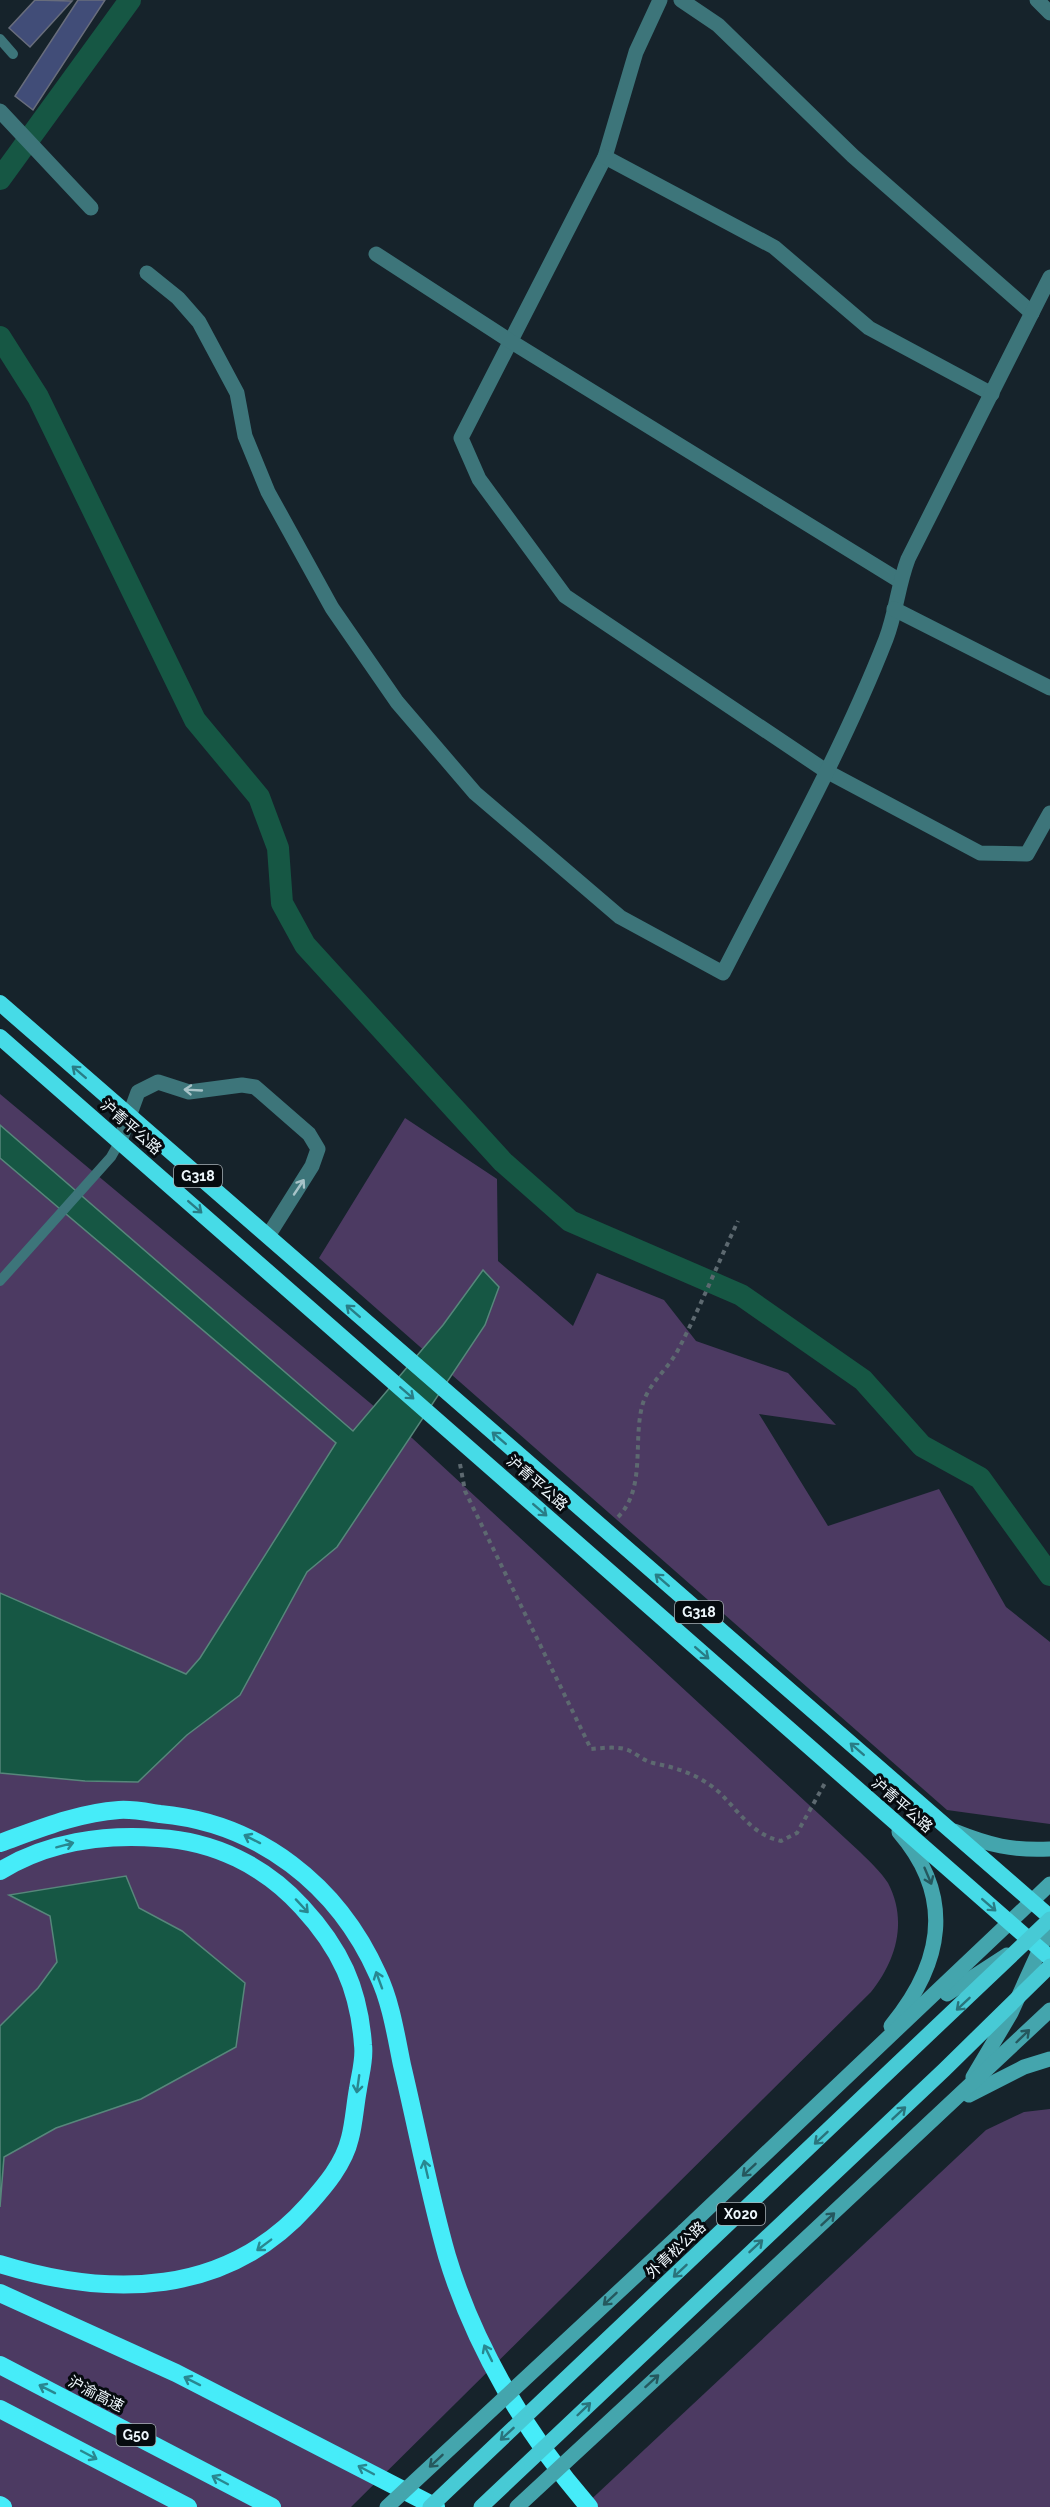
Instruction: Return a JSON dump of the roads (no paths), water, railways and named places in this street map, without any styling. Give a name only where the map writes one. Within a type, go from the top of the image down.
[{"type":"highway","name":"沪青平公路","points":[[0,1003],[1050,1918]]},
{"type":"highway","name":"沪青平公路","points":[[0,1037],[1010,1923],[1044,1941]]},
{"type":"highway","points":[[0,1843],[58,1821],[121,1810],[185,1816],[250,1836],[302,1870],[348,1920],[379,1976],[448,2258],[472,2320],[501,2380],[536,2436],[589,2507]]},
{"type":"highway","points":[[0,2264],[39,2276],[80,2283],[170,2281],[216,2271],[261,2249],[297,2217],[330,2181],[350,2140],[364,2047],[354,1987],[328,1934],[285,1888],[240,1858],[180,1839],[120,1835],[64,1844],[5,1868]]},
{"type":"highway","points":[[0,2293],[176,2373],[436,2507]]},
{"type":"highway","name":"沪渝高速","points":[[0,2365],[272,2507]]},
{"type":"highway","name":"G50","points":[[0,2409],[188,2507]]},
{"type":"main road","points":[[853,2073],[901,2014],[918,1987],[929,1964],[934,1941],[936,1915],[933,1888],[926,1869],[911,1846],[882,1812]]},
{"type":"main road","points":[[948,1829],[991,1846],[1014,1850],[1050,1849]]},
{"type":"main road","points":[[387,2507],[901,2028],[1050,1884]]},
{"type":"main road","name":"外青松公路","points":[[430,2507],[1050,1918]]},
{"type":"main road","points":[[901,2028],[958,1987],[1044,1941]]},
{"type":"main road","points":[[950,2105],[975,2073],[1011,2013],[1044,1941]]},
{"type":"main road","name":"X020","points":[[481,2507],[944,2070],[1050,1966]]},
{"type":"main road","points":[[517,2507],[1050,2010]]},
{"type":"main road","points":[[950,2105],[1024,2067],[1050,2059]]},
{"type":"street","points":[[660,0],[636,52],[605,157],[461,438],[485,488],[566,596],[826,771],[980,853],[1027,854],[1050,813]]},
{"type":"street","points":[[681,0],[718,25],[853,156],[1032,313]]},
{"type":"street","points":[[1037,0],[1050,13]]},
{"type":"street","points":[[0,111],[91,208]]},
{"type":"street","points":[[605,157],[774,247],[869,328],[992,394]]},
{"type":"street","points":[[376,254],[510,341],[900,581]]},
{"type":"street","points":[[147,273],[178,298],[199,322],[237,393],[244,436],[268,492],[332,608],[397,702],[475,793],[620,917],[723,972],[826,771],[887,637],[900,581],[1050,277]]},
{"type":"street","points":[[894,609],[1050,688]]},
{"type":"street","points":[[120,1141],[140,1089],[158,1082],[189,1092],[242,1085],[255,1087],[309,1134],[318,1149],[318,1155],[301,1186],[280,1214],[268,1236]]},
{"type":"lane","points":[[0,39],[13,54]]},
{"type":"lane","points":[[0,1281],[111,1157],[120,1141]]},
{"type":"waterway","points":[[0,179],[130,0]]},
{"type":"waterway","points":[[0,337],[38,397],[195,720],[259,797],[278,848],[282,903],[305,945],[503,1162],[570,1221],[741,1295],[863,1380],[922,1446],[980,1478],[1050,1575]]}]
